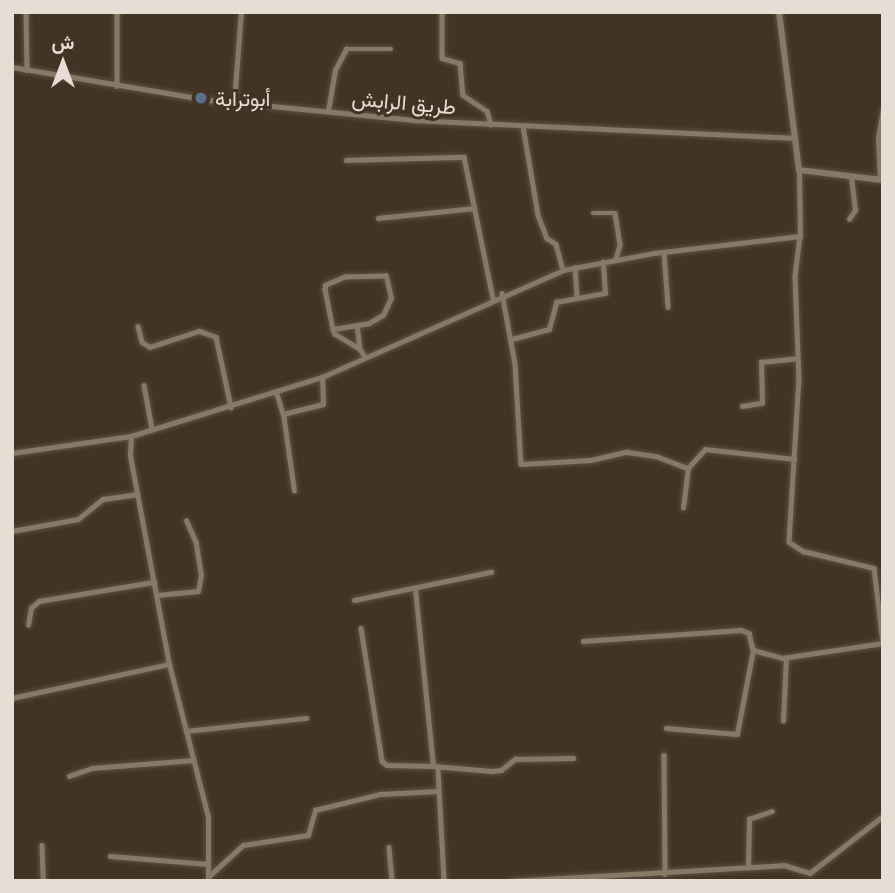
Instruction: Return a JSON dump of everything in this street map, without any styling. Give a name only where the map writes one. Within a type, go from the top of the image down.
[{"type":"main road","points":[[779,12],[799,170],[881,180]]},
{"type":"street","points":[[26,12],[27,70]]},
{"type":"street","points":[[117,12],[117,87]]},
{"type":"street","points":[[234,102],[241,12]]},
{"type":"street","points":[[442,12],[441,57],[460,63],[463,96],[487,111],[491,124]]},
{"type":"street","points":[[328,111],[335,70],[346,49],[391,49]]},
{"type":"street","name":"طريق الرابش","points":[[12,67],[117,87],[328,111],[523,126],[795,138]]},
{"type":"street","points":[[881,180],[878,138],[883,109]]},
{"type":"street","points":[[523,126],[538,215],[547,238],[556,244],[563,270]]},
{"type":"street","points":[[346,160],[462,156],[493,298]]},
{"type":"street","points":[[753,650],[786,658],[883,642],[873,567],[790,544],[797,358],[795,276],[800,236],[799,170]]},
{"type":"street","points":[[849,219],[855,210],[851,175]]},
{"type":"street","points":[[378,218],[474,208]]},
{"type":"street","points":[[593,213],[615,213],[620,245],[616,258]]},
{"type":"street","points":[[12,453],[131,436],[277,394],[322,377],[502,293],[575,266],[616,258],[800,236]]},
{"type":"street","points":[[664,252],[668,307]]},
{"type":"street","points":[[512,339],[549,329],[553,303],[605,293],[603,261]]},
{"type":"street","points":[[575,266],[577,298]]},
{"type":"street","points":[[333,329],[376,320],[388,309],[391,298],[386,276],[366,274],[328,282],[325,289],[333,329],[338,339],[360,349]]},
{"type":"street","points":[[502,293],[512,339],[521,464],[591,460],[626,452],[656,456],[688,468]]},
{"type":"street","points":[[357,325],[360,349],[365,357]]},
{"type":"street","points":[[138,326],[142,342],[153,347],[199,331],[216,337],[231,408]]},
{"type":"street","points":[[742,406],[762,403],[761,362],[797,358]]},
{"type":"street","points":[[283,414],[323,404],[322,377]]},
{"type":"street","points":[[144,384],[152,429]]},
{"type":"street","points":[[277,394],[283,414],[294,491]]},
{"type":"street","points":[[131,436],[128,446],[169,664],[208,817],[208,879]]},
{"type":"street","points":[[683,508],[688,468],[699,452],[712,448],[794,459]]},
{"type":"street","points":[[12,531],[78,519],[103,499],[138,494]]},
{"type":"street","points":[[157,595],[198,591],[201,576],[196,543],[186,521]]},
{"type":"street","points":[[355,600],[491,572]]},
{"type":"street","points":[[28,625],[32,608],[38,601],[155,582]]},
{"type":"street","points":[[415,588],[438,792],[444,881]]},
{"type":"street","points":[[361,628],[382,761],[391,766],[501,770],[515,760],[573,758]]},
{"type":"street","points":[[583,641],[741,630],[749,634],[753,650],[737,734],[666,728]]},
{"type":"street","points":[[783,722],[786,658]]},
{"type":"street","points":[[12,698],[169,664]]},
{"type":"street","points":[[186,731],[306,718]]},
{"type":"street","points":[[664,755],[665,874]]},
{"type":"street","points":[[69,776],[92,768],[194,760]]},
{"type":"street","points":[[208,879],[243,845],[308,835],[315,810],[380,794],[438,792]]},
{"type":"street","points":[[748,868],[749,819],[772,811]]},
{"type":"street","points":[[510,881],[784,865],[804,872],[817,871],[863,828],[883,816]]},
{"type":"street","points":[[42,845],[43,881]]},
{"type":"street","points":[[389,847],[392,881]]},
{"type":"street","points":[[110,856],[209,864]]},
{"type":"place","name":"أبوترابة","points":[[201,98]]}]
